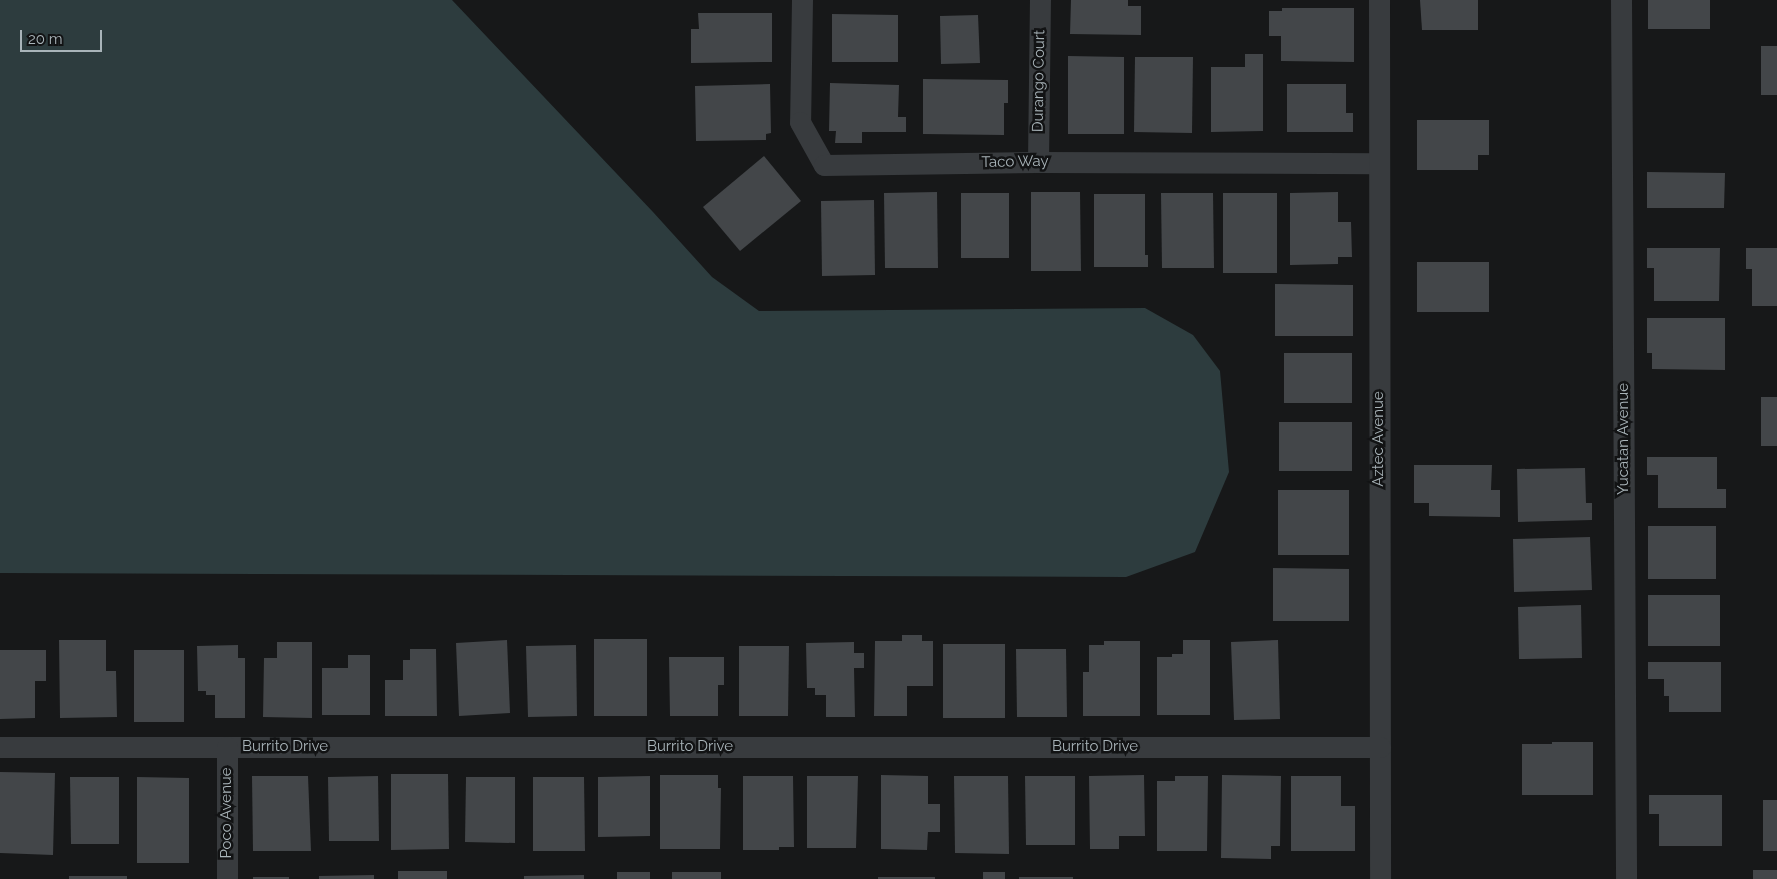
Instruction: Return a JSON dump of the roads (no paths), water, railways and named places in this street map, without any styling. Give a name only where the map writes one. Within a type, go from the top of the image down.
[{"type":"street","name":"Taco Way","points":[[802,0],[800,122],[824,165],[1038,162],[1378,163]]},
{"type":"street","name":"Durango Court","points":[[1038,162],[1040,0]]},
{"type":"street","name":"Aztec Avenue","points":[[1379,0],[1380,879]]},
{"type":"street","name":"Yucatan Avenue","points":[[1622,0],[1626,879]]},
{"type":"street","name":"Burrito Drive","points":[[0,747],[1380,747]]},
{"type":"street","name":"Poco Avenue","points":[[227,747],[227,879]]}]
